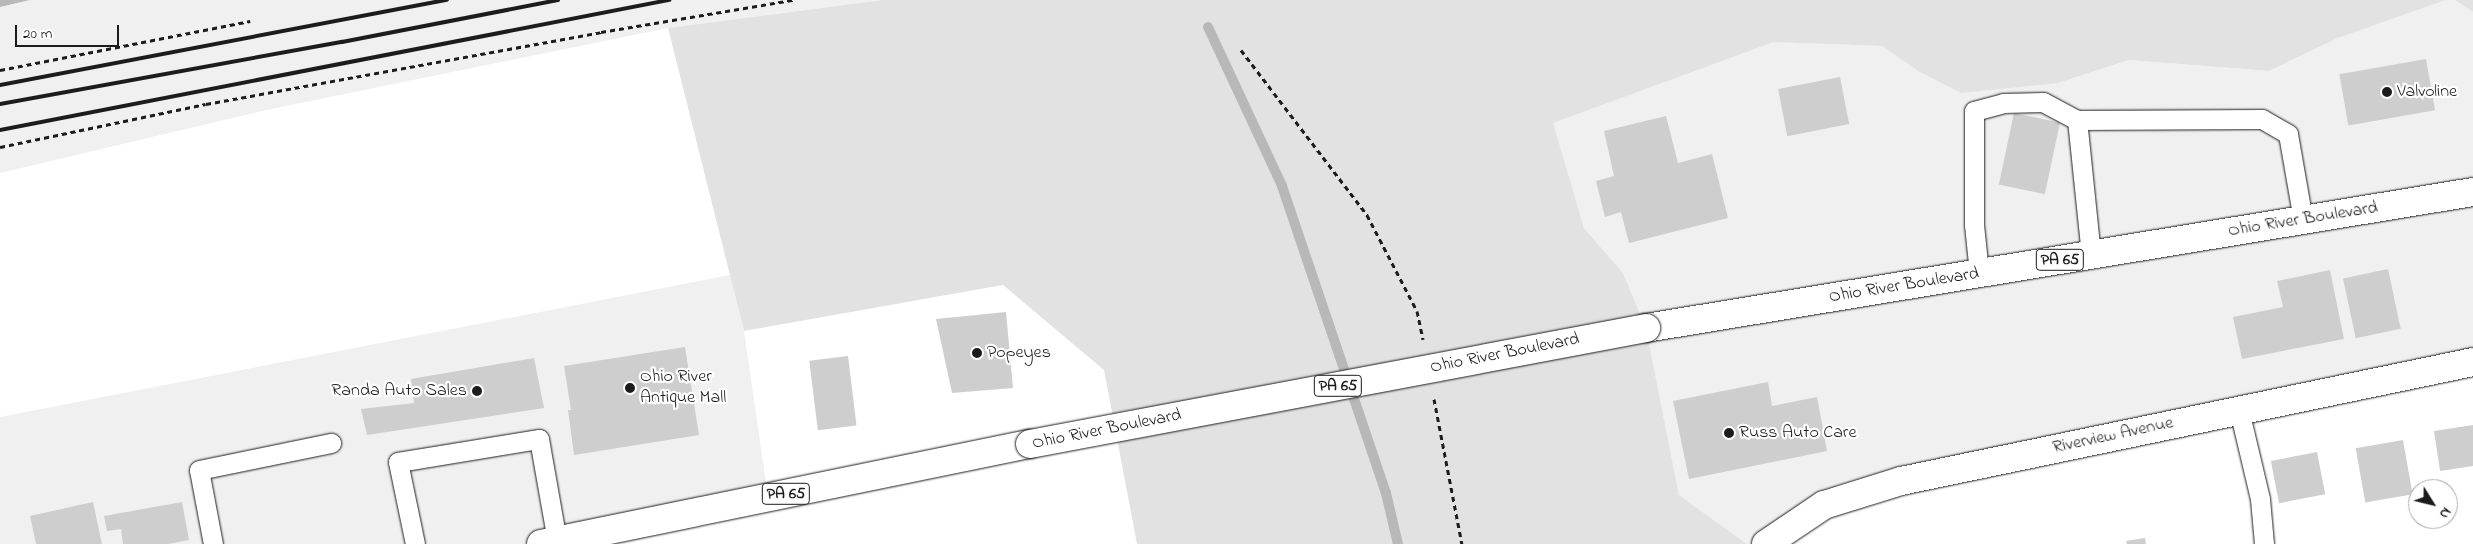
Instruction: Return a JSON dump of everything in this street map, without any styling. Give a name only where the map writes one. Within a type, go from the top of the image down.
[{"type":"main road","name":"Ohio River Boulevard","points":[[549,542],[1030,444],[1646,328],[2473,192]]},
{"type":"main road","name":"Riverview Avenue","points":[[1766,544],[1824,505],[1901,481],[2473,362]]},
{"type":"lane","points":[[1979,273],[1974,225],[1974,111],[2003,103],[2043,102],[2077,120],[2262,119],[2288,134],[2303,220]]},
{"type":"lane","points":[[2077,120],[2091,255]]},
{"type":"lane","points":[[2239,410],[2260,499],[2264,544]]},
{"type":"lane","points":[[415,544],[398,462],[539,439],[549,542]]},
{"type":"lane","points":[[213,544],[199,470],[332,443]]},
{"type":"path","points":[[0,147],[206,104],[601,32],[793,0]]},
{"type":"path","points":[[0,70],[250,21]]},
{"type":"path","points":[[1241,50],[1367,215],[1417,311],[1423,340]]},
{"type":"path","points":[[1434,398],[1462,544]]},
{"type":"shaded area","points":[[0,0],[30,0],[0,7]]},
{"type":"shaded area","points":[[30,0],[882,0],[668,28],[271,109],[0,173],[0,7]]},
{"type":"shaded area","points":[[882,0],[2446,0],[2338,38],[2269,71],[2129,60],[2058,83],[1961,93],[1918,71],[1882,46],[1774,42],[1553,123],[1584,228],[1623,273],[1646,328],[1679,495],[1747,544],[1137,544],[1104,370],[1003,285],[744,331],[668,28]]},
{"type":"shaded area","points":[[2446,0],[2455,0],[2473,12],[2473,362],[1901,481],[1766,544],[1747,544],[1679,495],[1646,328],[1623,273],[1584,228],[1552,123],[1774,42],[1882,46],[1918,71],[2058,83],[2129,60],[2269,71],[2338,38]]},
{"type":"shaded area","points":[[2455,0],[2473,0],[2473,12]]},
{"type":"shaded area","points":[[730,275],[744,331],[768,497],[541,544],[0,544],[0,417]]},
{"type":"building","name":"Valvoline","points":[[2426,59],[2435,110],[2348,125],[2339,74]]},
{"type":"building","points":[[1840,77],[1849,124],[1787,136],[1778,89]]},
{"type":"building","points":[[2014,113],[2060,123],[2045,194],[1999,184]]},
{"type":"building","points":[[1666,116],[1678,163],[1712,154],[1728,218],[1629,243],[1621,212],[1605,217],[1596,181],[1614,176],[1604,131]]},
{"type":"building","points":[[2388,269],[2401,329],[2356,338],[2343,279]]},
{"type":"building","points":[[2330,270],[2344,339],[2242,359],[2233,317],[2283,307],[2277,281]]},
{"type":"building","name":"Popeyes","points":[[1006,312],[1013,388],[952,393],[936,319]]},
{"type":"building","name":"Ohio River Antique Mall","points":[[685,347],[699,435],[574,455],[568,410],[571,410],[564,366]]},
{"type":"building","points":[[848,356],[857,425],[818,430],[809,361]]},
{"type":"building","name":"Randa Auto Sales","points":[[534,358],[544,408],[367,435],[361,409],[414,403],[411,379]]},
{"type":"building","name":"Russ Auto Care","points":[[1768,382],[1772,406],[1817,397],[1827,451],[1689,479],[1673,401]]},
{"type":"building","points":[[2473,425],[2473,466],[2440,471],[2434,431]]},
{"type":"building","points":[[2403,440],[2410,479],[2408,479],[2408,495],[2365,502],[2356,448]]},
{"type":"building","points":[[2317,452],[2325,494],[2279,503],[2271,461]]},
{"type":"building","points":[[93,502],[102,544],[36,544],[30,516]]},
{"type":"building","points":[[182,502],[189,540],[168,544],[123,544],[121,529],[107,531],[104,516]]},
{"type":"building","points":[[2145,538],[2146,544],[2127,544],[2126,541]]},
{"type":"waterway","points":[[1208,27],[1282,186],[1386,493],[1398,544]]},
{"type":"railway","points":[[0,85],[447,0]]},
{"type":"railway","points":[[0,104],[342,42],[558,0]]},
{"type":"railway","points":[[0,130],[669,0]]},
{"type":"place","name":"Valvoline","points":[[2387,92]]},
{"type":"place","name":"Popeyes","points":[[977,353]]},
{"type":"place","name":"Ohio River Antique Mall","points":[[630,388]]},
{"type":"place","name":"Randa Auto Sales","points":[[477,391]]},
{"type":"place","name":"Russ Auto Care","points":[[1729,433]]}]
